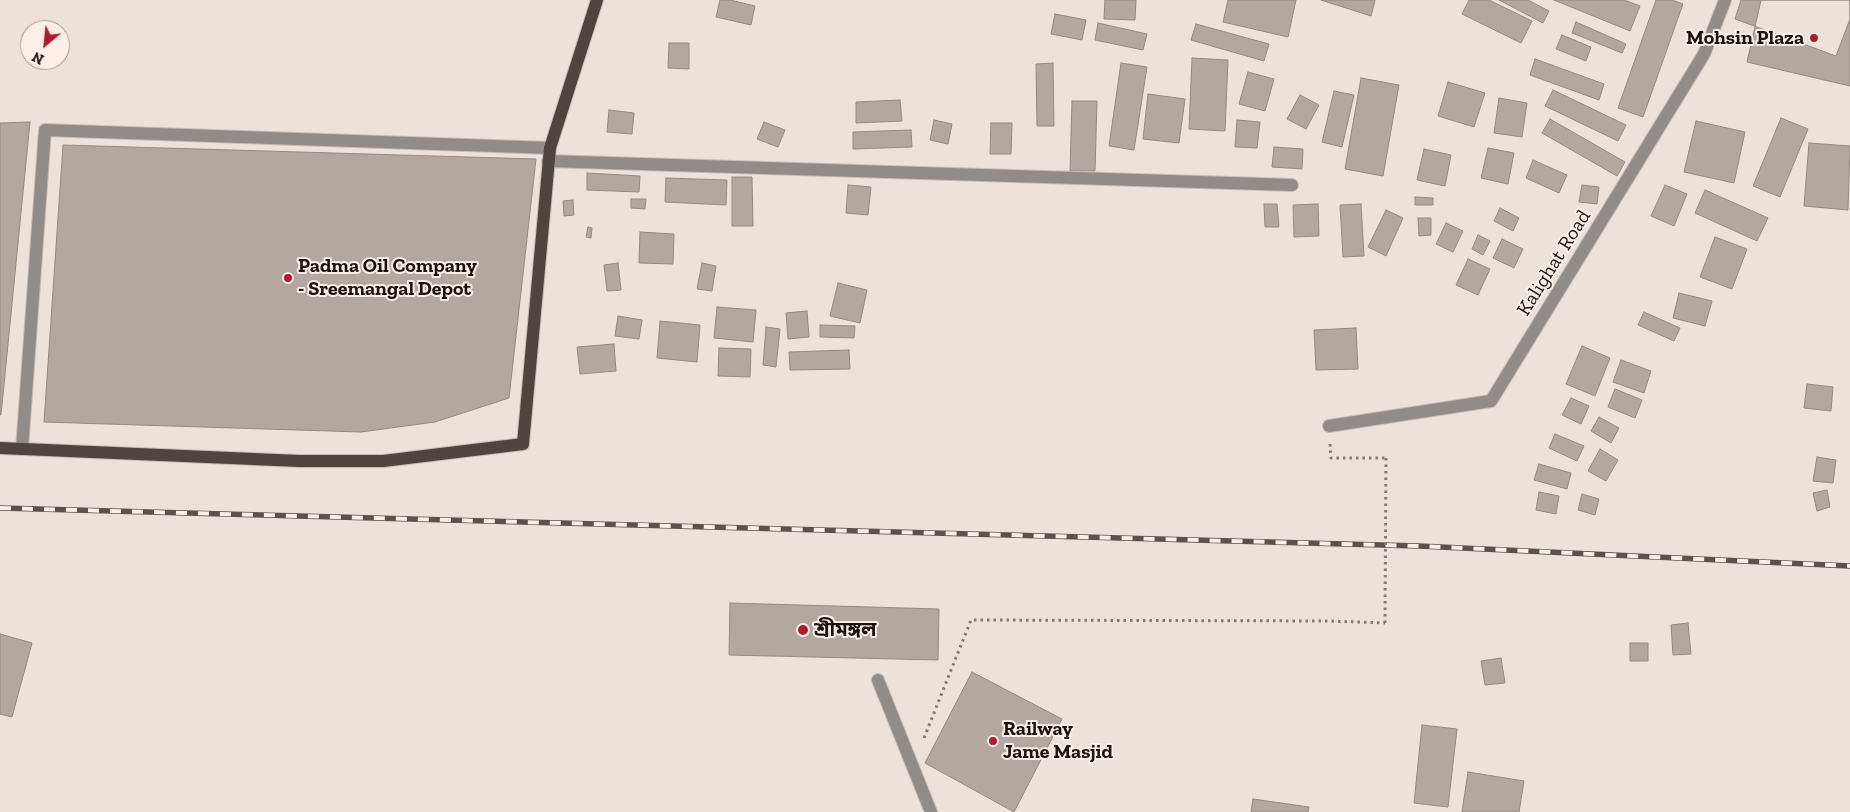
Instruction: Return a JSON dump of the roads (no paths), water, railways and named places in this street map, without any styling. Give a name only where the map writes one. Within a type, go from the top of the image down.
[{"type":"main road","points":[[0,448],[299,461],[383,461],[523,444],[550,148],[597,0]]},
{"type":"street","name":"Kalighat Road","points":[[1328,426],[1491,401],[1704,54],[1725,0]]},
{"type":"street","points":[[22,449],[45,130],[550,148]]},
{"type":"street","points":[[548,161],[1292,185]]},
{"type":"street","points":[[878,680],[931,812]]},
{"type":"railway","points":[[0,508],[1419,546],[1850,566]]},
{"type":"place","name":"Mohsin Plaza","points":[[1814,38]]},
{"type":"place","name":"Padma Oil Company - Sreemangal Depot","points":[[288,278]]},
{"type":"place","name":"শ্রীমঙ্গল","points":[[803,630]]},
{"type":"place","name":"Railway Jame Masjid","points":[[993,741]]}]
